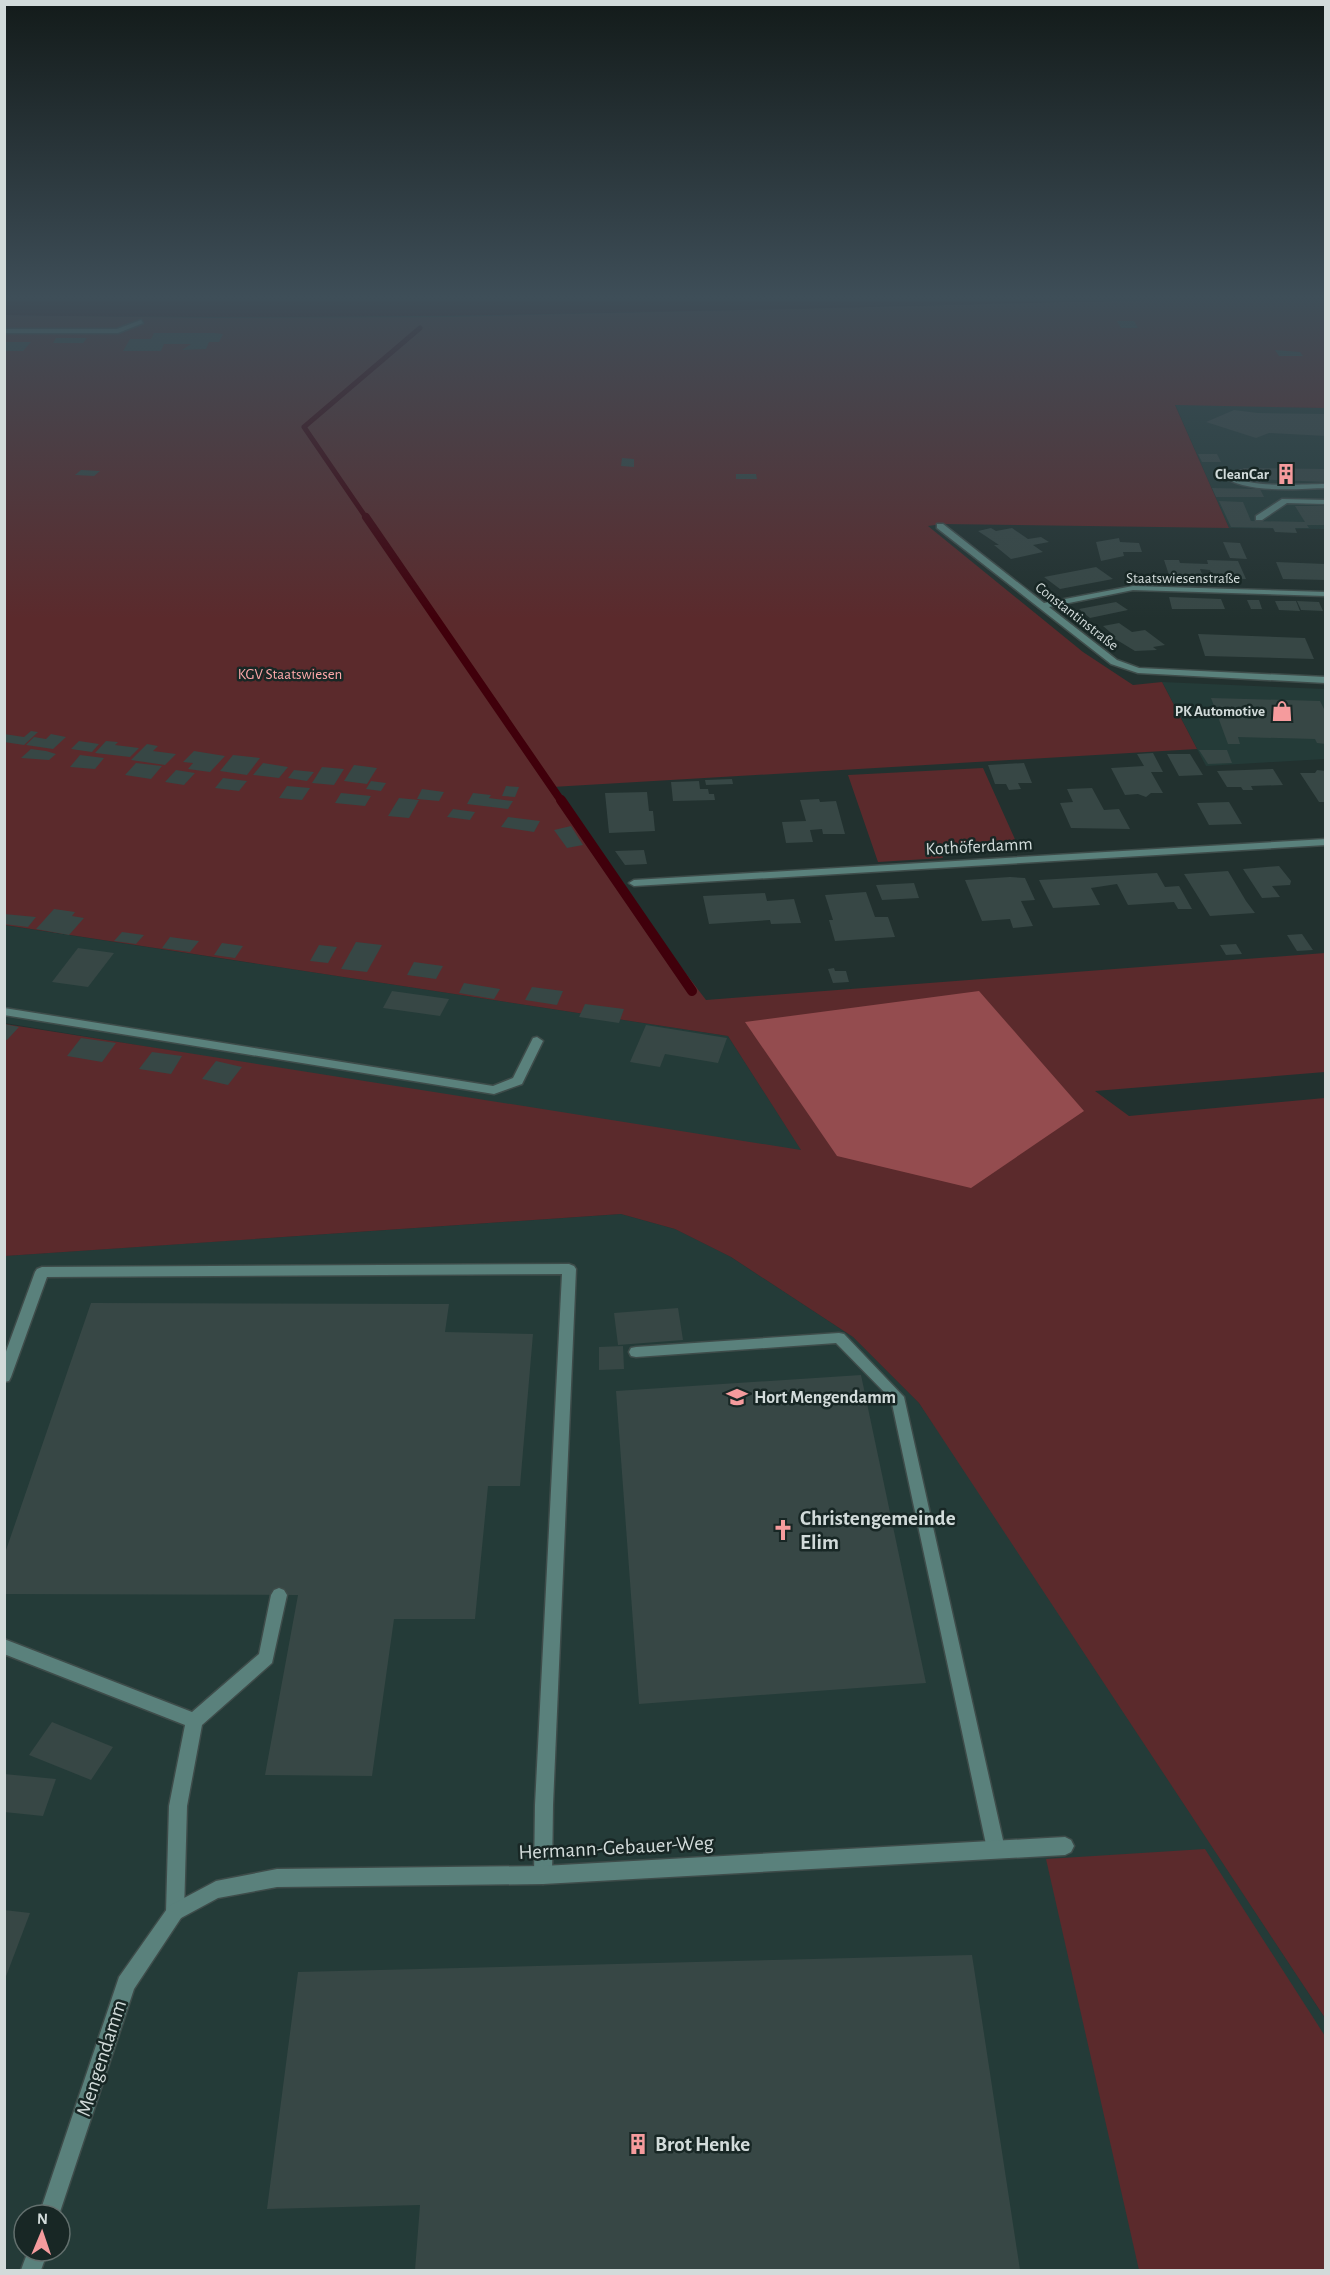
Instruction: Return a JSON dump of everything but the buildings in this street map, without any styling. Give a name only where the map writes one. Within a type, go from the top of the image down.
[{"type":"street","points":[[1245,472],[1224,474],[1225,477],[1236,481],[1260,485],[1326,486]]},
{"type":"street","points":[[1259,518],[1286,501],[1326,502]]},
{"type":"street","name":"Constantinstraße","points":[[940,526],[1114,662],[1138,670],[1326,680]]},
{"type":"street","name":"Staatswiesenstraße","points":[[1042,606],[1133,588],[1326,594]]},
{"type":"street","name":"Kothöferdamm","points":[[634,883],[1326,842]]},
{"type":"street","points":[[4,1011],[494,1090],[518,1081],[537,1041]]},
{"type":"street","points":[[4,1377],[42,1272],[569,1269],[544,1805],[543,1875]]},
{"type":"street","points":[[636,1352],[839,1338],[897,1397],[996,1849]]},
{"type":"street","points":[[175,1912],[178,1806],[194,1721],[266,1658],[279,1595]]},
{"type":"street","points":[[4,1646],[194,1721]]},
{"type":"street","name":"Hermann-Gebauer-Weg","points":[[175,1912],[216,1890],[277,1878],[543,1875],[1065,1846]]},
{"type":"street","name":"Mengendamm","points":[[53,2203],[126,1984],[175,1912]]},
{"type":"shaded area","points":[[1176,406],[1325,408],[1325,529],[1229,528]]},
{"type":"shaded area","points":[[1162,682],[1325,689],[1325,759],[1206,766]]},
{"type":"shaded area","points":[[4,925],[728,1036],[802,1151],[5,1023]]},
{"type":"shaded area","points":[[979,991],[1084,1111],[971,1188],[837,1156],[745,1022]]},
{"type":"shaded area","points":[[621,1214],[675,1229],[731,1257],[853,1337],[919,1403],[1325,2018],[1325,2270],[5,2270],[4,1256]]},
{"type":"green space","name":"KGV Staatswiesen","points":[[5,406],[1176,406],[1229,528],[942,524],[928,526],[1083,652],[1133,685],[1162,682],[1197,749],[552,787],[622,889],[706,1000],[1325,953],[1325,1072],[1095,1091],[1129,1116],[1325,1098],[1325,2018],[919,1403],[853,1337],[731,1257],[675,1229],[621,1214],[5,1256],[5,1024],[801,1150],[728,1036],[5,925]]},
{"type":"green space","points":[[1233,406],[1325,406],[1325,408]]},
{"type":"green space","points":[[983,768],[1018,846],[940,850],[943,858],[878,862],[848,775]]},
{"type":"green space","points":[[1205,1849],[1325,2036],[1325,2270],[1139,2270],[1046,1859]]},
{"type":"waterway","points":[[328,406],[304,427],[367,519]]},
{"type":"waterway","points":[[366,517],[562,802]]},
{"type":"waterway","points":[[561,800],[692,991]]},
{"type":"place","name":"CleanCar","points":[[1286,474]]},
{"type":"place","name":"PK Automotive","points":[[1282,711]]},
{"type":"place","name":"Hort Mengendamm","points":[[737,1397]]},
{"type":"place","name":"Christengemeinde Elim","points":[[783,1530]]},
{"type":"place","name":"Brot Henke","points":[[638,2144]]}]
